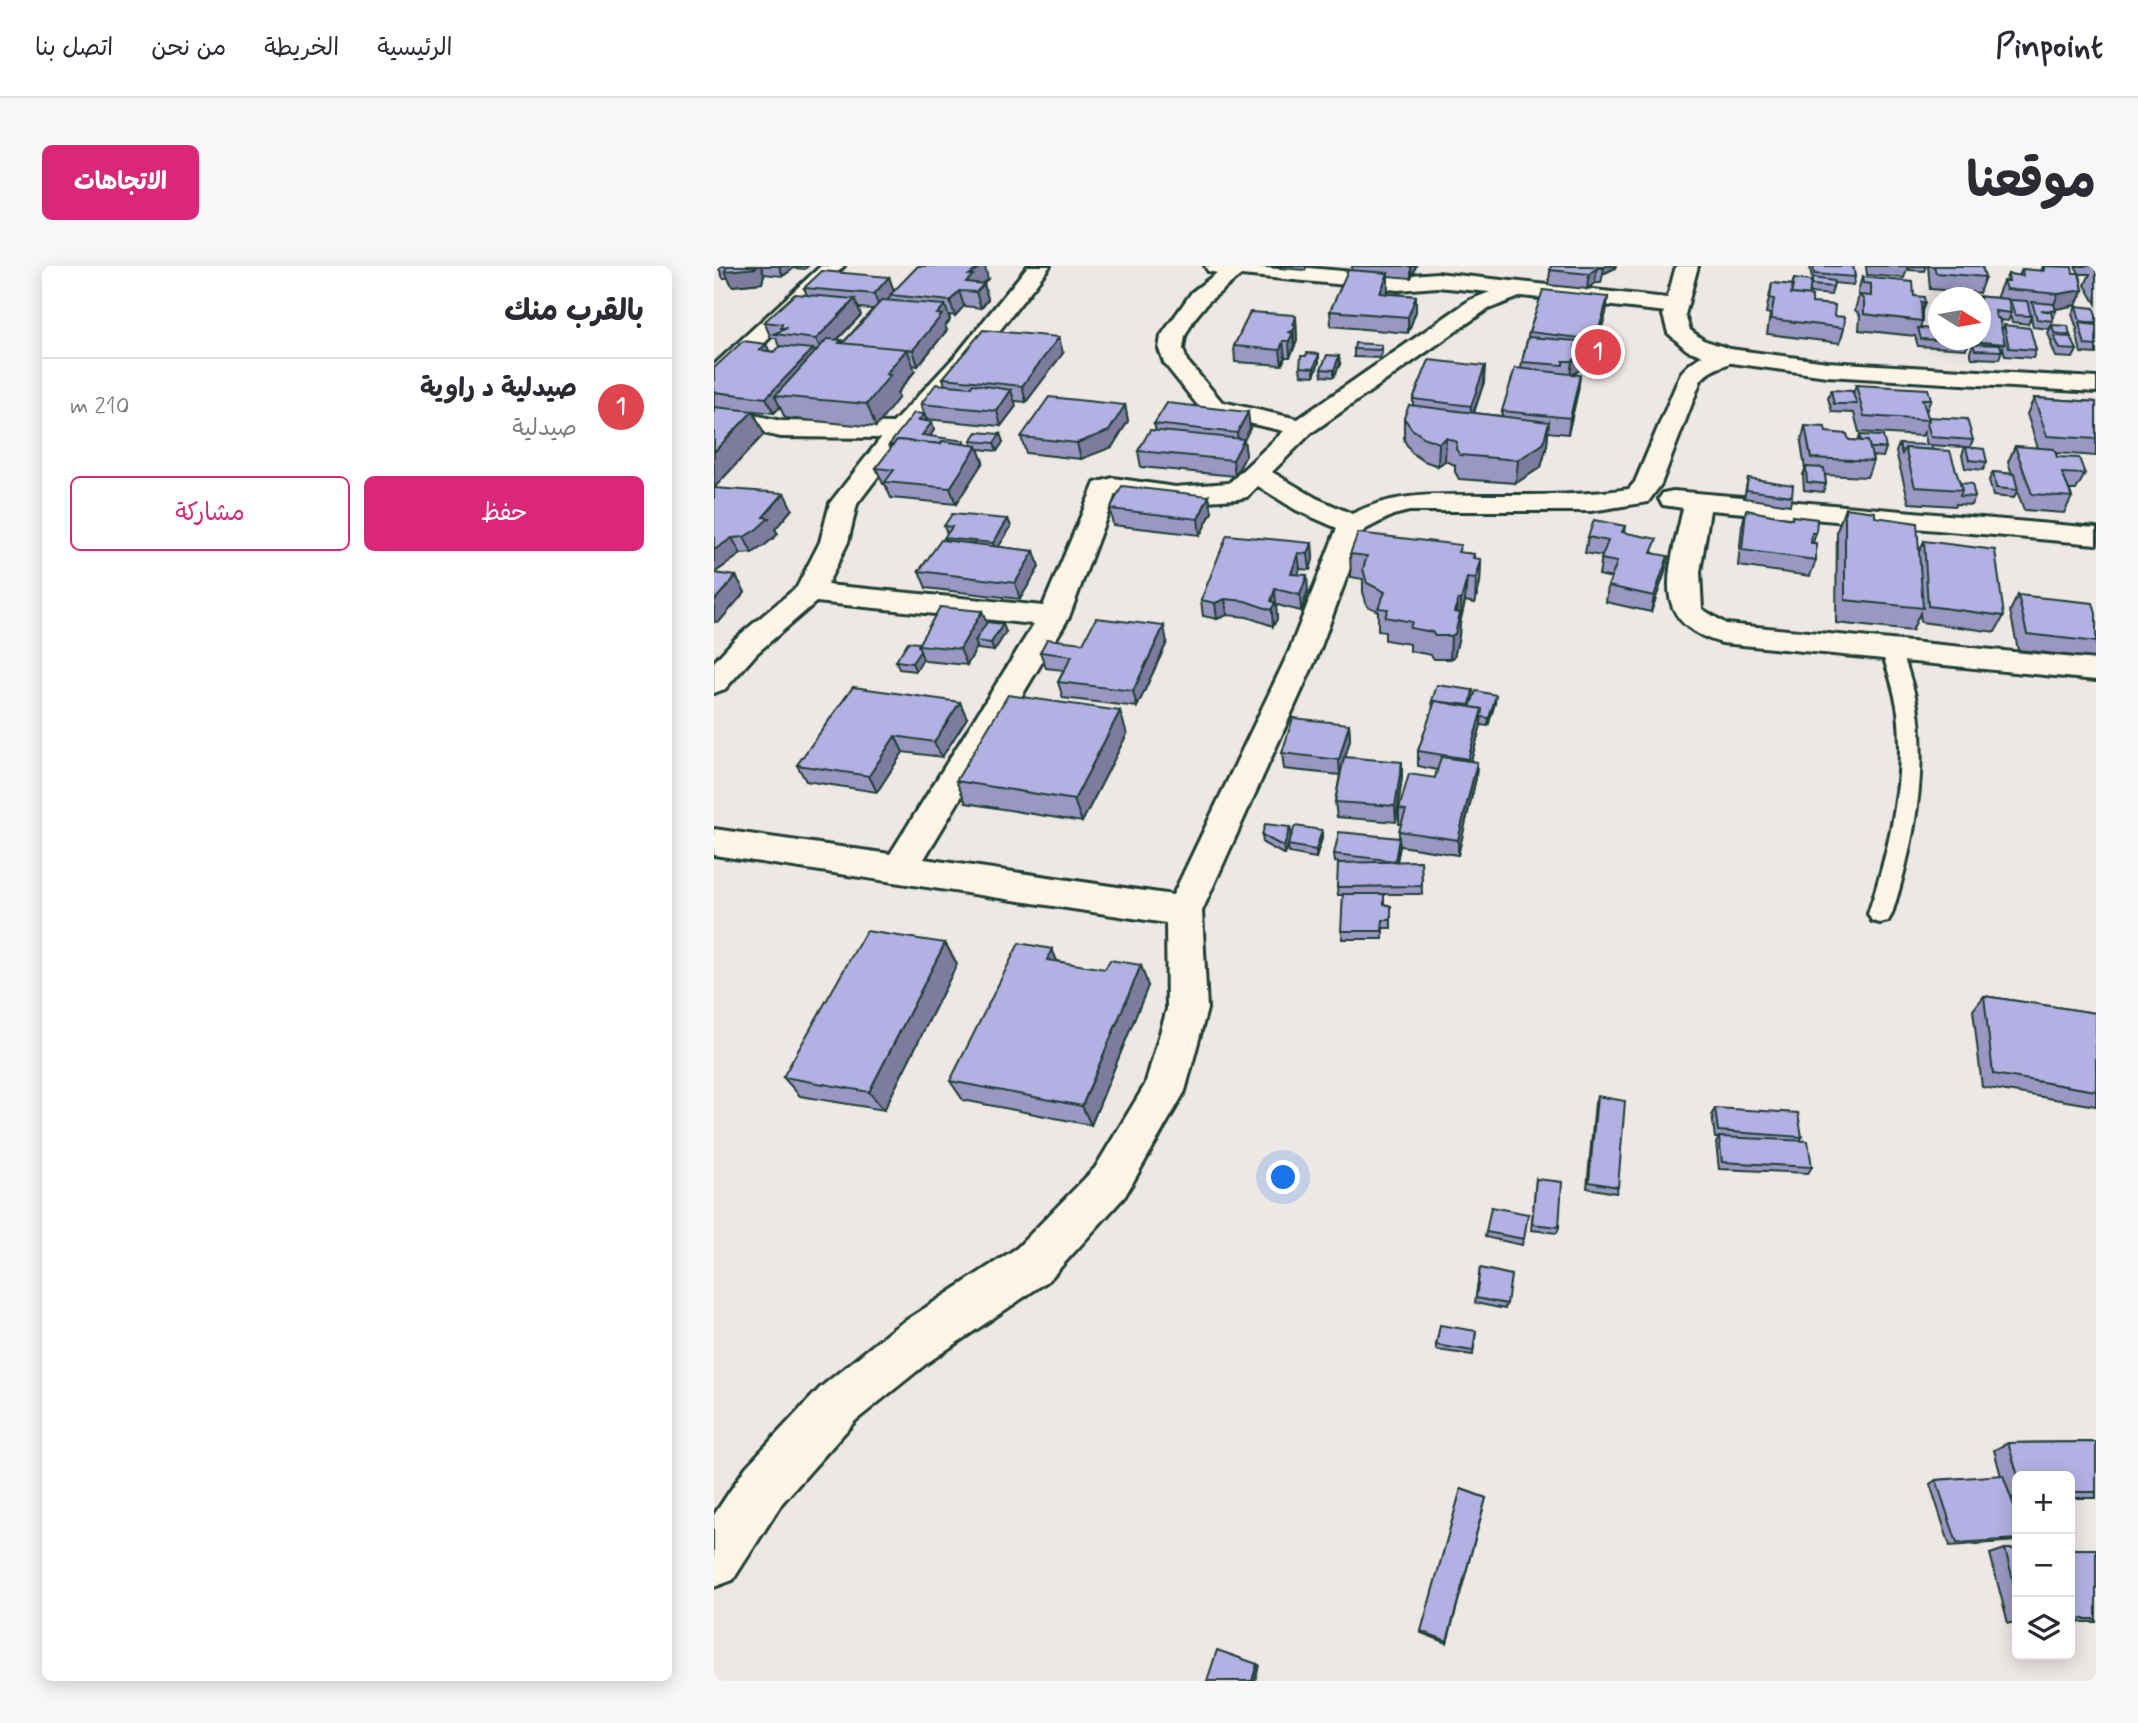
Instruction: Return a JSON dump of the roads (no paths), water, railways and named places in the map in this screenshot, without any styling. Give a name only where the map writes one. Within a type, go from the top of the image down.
[{"type":"street","points":[[714,378],[833,266]]},
{"type":"street","points":[[714,682],[746,646],[809,592],[834,542],[844,503],[1039,266]]},
{"type":"street","points":[[1302,428],[1213,408],[1176,363],[1171,349],[1173,336],[1200,297],[1230,266],[1399,283],[1440,273],[1514,290],[1676,306]]},
{"type":"street","points":[[1687,266],[1674,315],[1681,333],[1695,345],[1726,356],[1827,369],[2096,385]]},
{"type":"street","points":[[900,868],[1054,617],[1104,489],[1113,486],[1175,495],[1237,492],[1302,428],[1478,305],[1514,290]]},
{"type":"street","points":[[1638,496],[1648,484],[1690,378],[1702,364],[1726,356]]},
{"type":"street","points":[[714,414],[781,429],[901,431]]},
{"type":"street","points":[[1256,472],[1306,504],[1352,525]]},
{"type":"street","points":[[714,1560],[764,1485],[838,1404],[910,1346],[1033,1264],[1110,1182],[1164,1091],[1187,1009],[1184,911],[1304,652],[1352,525],[1384,509],[1409,503],[1591,503],[1638,496],[2096,536]]},
{"type":"street","points":[[1699,501],[1685,572],[1686,608],[1699,624],[1722,633],[2096,670]]},
{"type":"street","points":[[809,592],[1054,617]]},
{"type":"street","points":[[714,842],[1184,911]]},
{"type":"lane","points":[[1880,914],[1896,867],[1904,826],[1909,735],[1903,687],[1891,650]]},
{"type":"place","name":"صيدلية د راوية","points":[[1598,352]]}]
